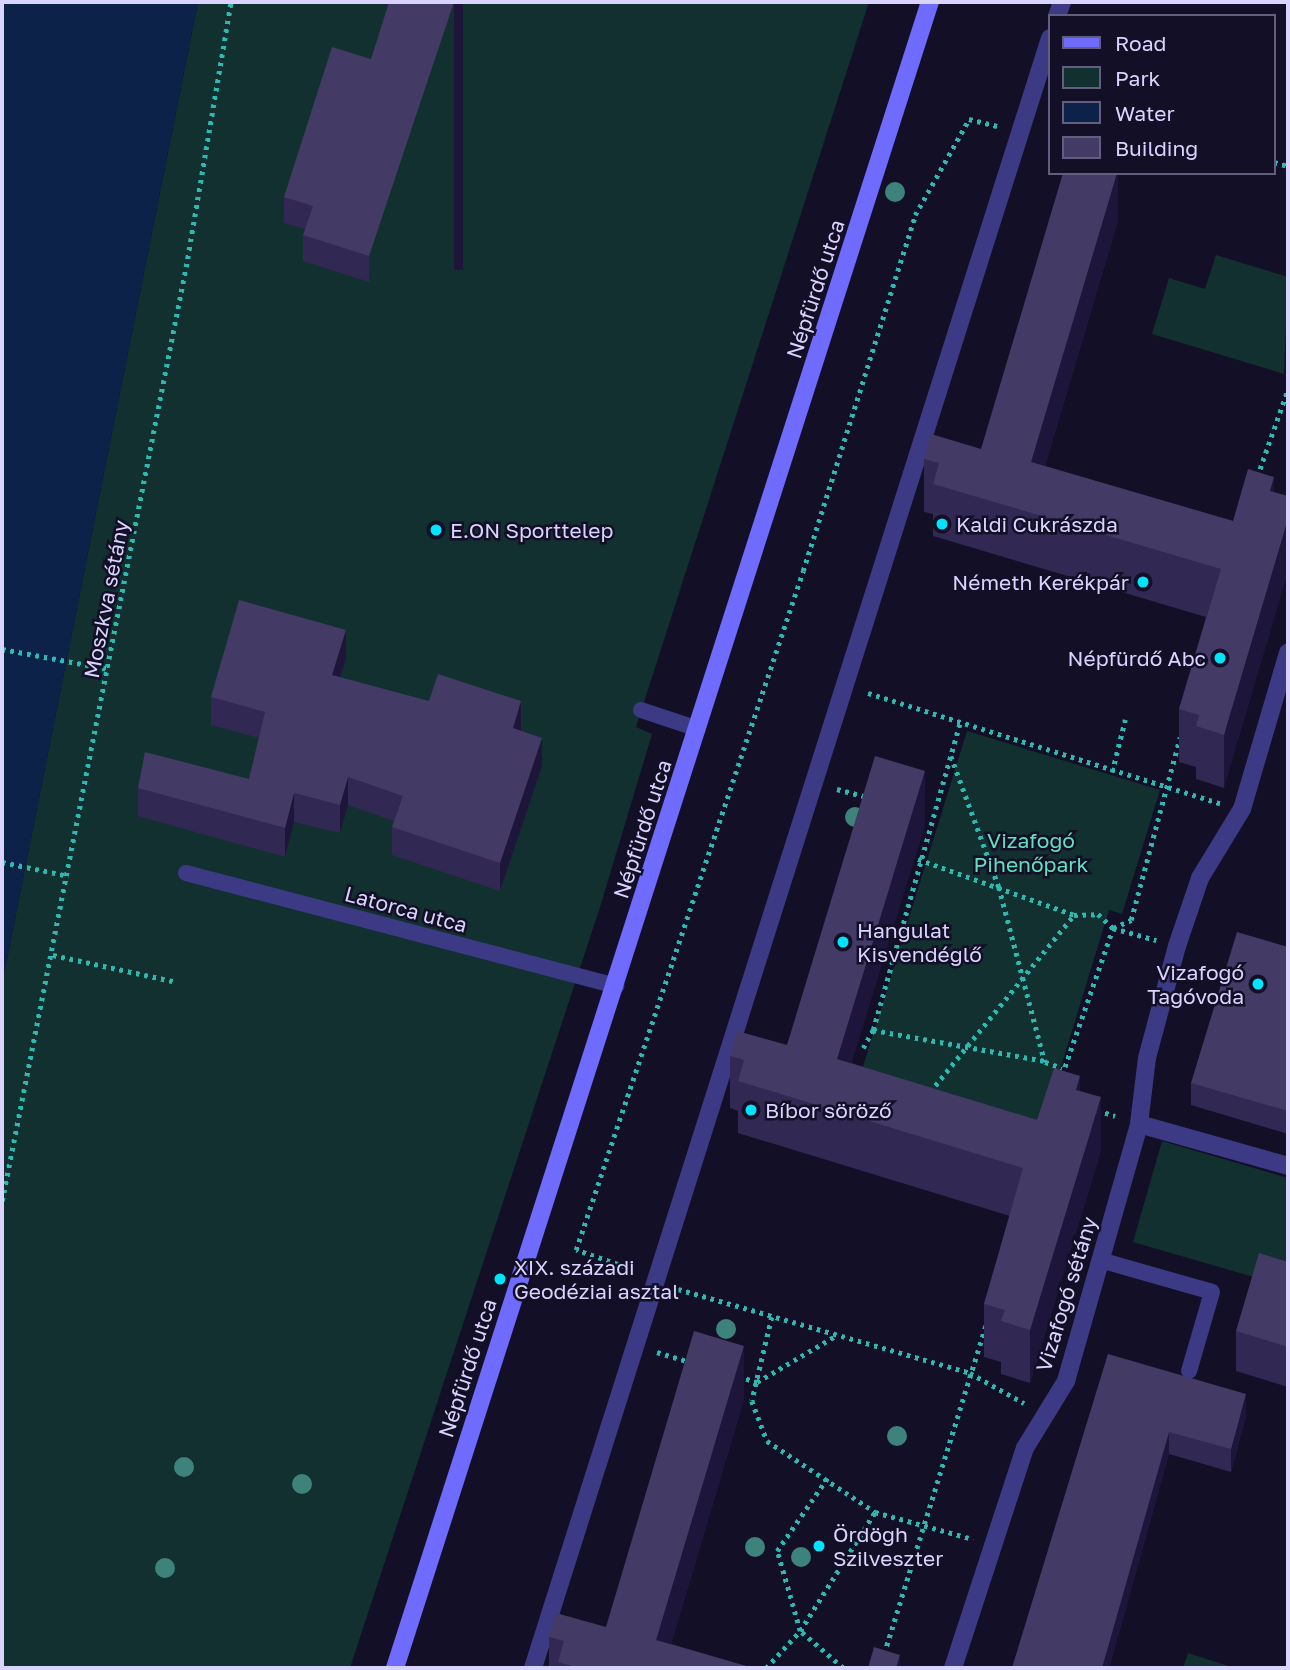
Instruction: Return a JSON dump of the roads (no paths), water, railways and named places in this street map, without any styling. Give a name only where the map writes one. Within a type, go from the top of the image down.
[{"type":"street","name":"Népfürdő utca","points":[[395,1668],[930,2]]},
{"type":"street","points":[[533,1668],[847,686],[1048,44]]},
{"type":"street","name":"Vizafogó sétány","points":[[953,1668],[989,1544],[1025,1448],[1066,1381],[1139,1124],[1147,1058],[1177,946],[1200,878],[1242,809],[1288,653]]},
{"type":"street","points":[[1139,1124],[1288,1166]]},
{"type":"lane","points":[[641,710],[698,729]]},
{"type":"lane","name":"Latorca utca","points":[[186,873],[616,986]]},
{"type":"lane","points":[[1100,1260],[1212,1292],[1189,1371]]},
{"type":"water","points":[[2,2],[198,2],[2,984]]},
{"type":"place","name":"Kaldi Cukrászda","points":[[942,524]]},
{"type":"place","name":"E.ON Sporttelep","points":[[436,530]]},
{"type":"place","name":"Németh Kerékpár","points":[[1143,582]]},
{"type":"place","name":"Népfürdő Abc","points":[[1220,658]]},
{"type":"place","name":"Hangulat Kisvendéglő","points":[[843,942]]},
{"type":"place","name":"Vizafogó Tagóvoda","points":[[1258,984]]},
{"type":"place","name":"Bíbor söröző","points":[[751,1110]]},
{"type":"place","name":"XIX. századi Geodéziai asztal","points":[[500,1279]]},
{"type":"place","name":"Ördögh Szilveszter","points":[[819,1546]]},
{"type":"park label","name":"Vizafogó Pihenőpark","points":[[1031,852]]}]
